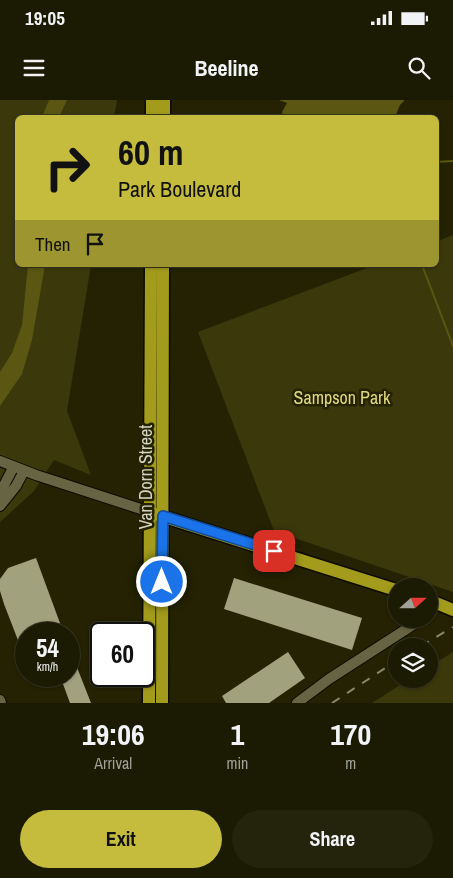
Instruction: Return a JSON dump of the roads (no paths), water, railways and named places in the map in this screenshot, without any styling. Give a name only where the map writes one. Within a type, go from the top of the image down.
[{"type":"main road","points":[[152,100],[152,115]]},
{"type":"main road","points":[[164,100],[164,115]]},
{"type":"main road","name":"Van Dorn Street","points":[[151,267],[151,347],[162,703]]},
{"type":"main road","name":"Van Dorn Street","points":[[149,703],[163,341],[163,267]]},
{"type":"main road","points":[[156,514],[388,587]]},
{"type":"main road","points":[[438,604],[453,604]]},
{"type":"main road","points":[[438,606],[453,610]]},
{"type":"street","points":[[0,462],[156,514]]},
{"type":"street","points":[[0,493],[18,469]]},
{"type":"street","points":[[0,506],[16,486],[18,469]]},
{"type":"street","points":[[297,703],[329,678],[408,628]]},
{"type":"waterway","points":[[439,162],[453,161]]},
{"type":"waterway","points":[[423,267],[453,346]]},
{"type":"railway","points":[[434,638],[453,627]]},
{"type":"railway","points":[[332,703],[388,666]]},
{"type":"park label","name":"Sampson Park","points":[[342,397]]}]
